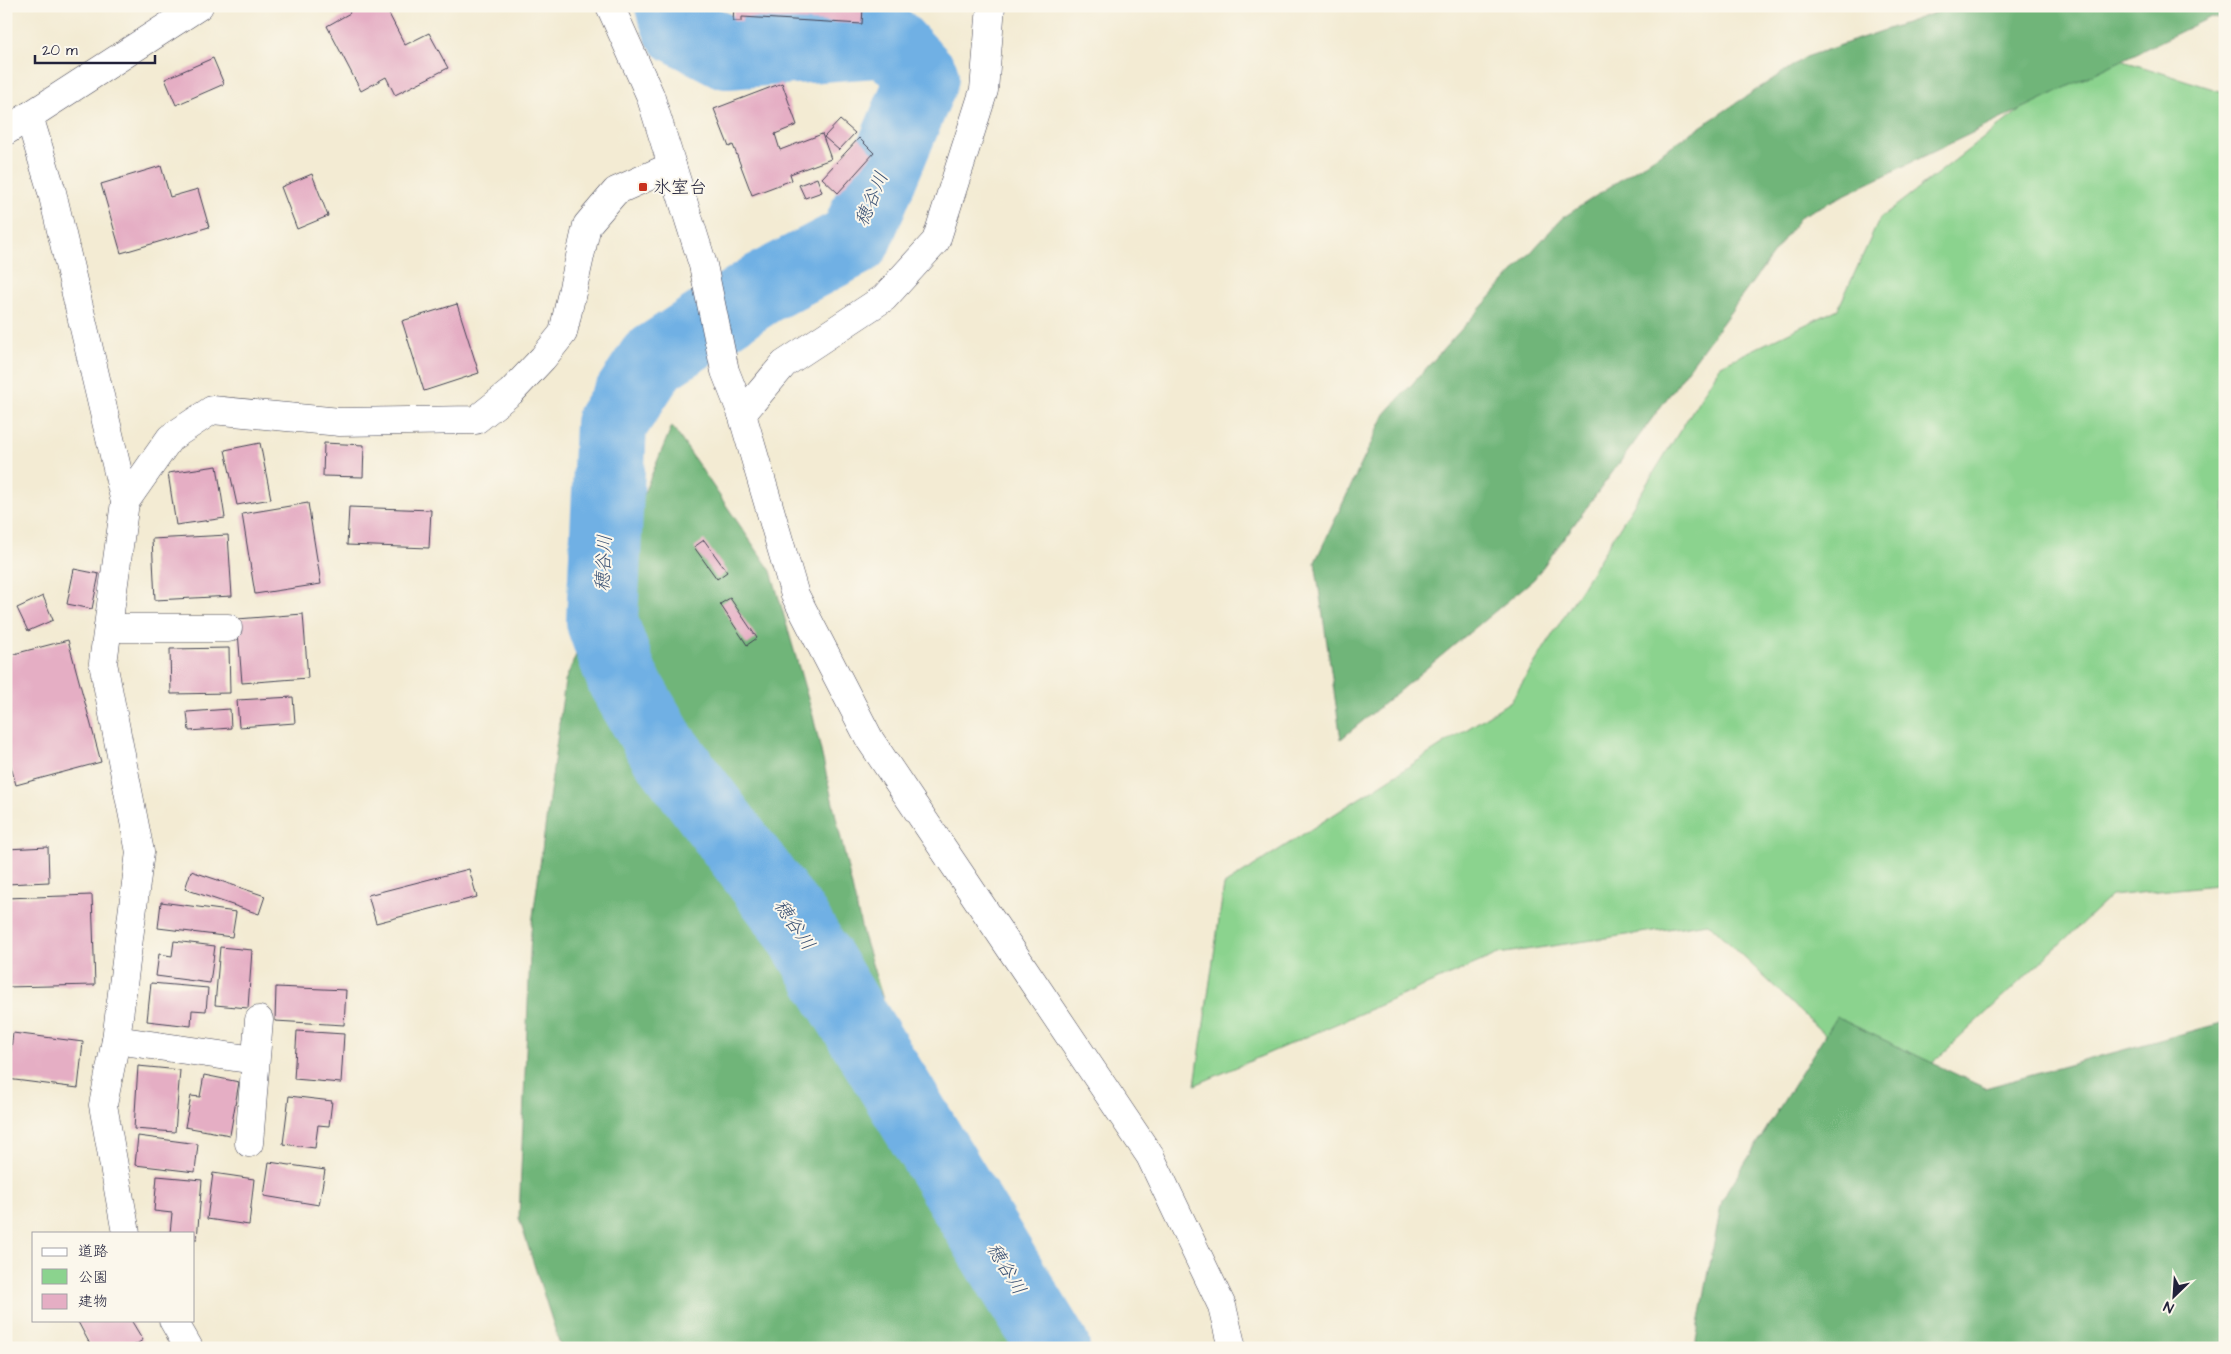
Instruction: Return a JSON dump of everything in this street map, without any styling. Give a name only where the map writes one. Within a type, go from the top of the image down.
[{"type":"street","points":[[6,130],[199,6]]},
{"type":"street","points":[[610,6],[650,95],[703,265],[725,371],[742,414],[795,595],[870,740],[1150,1156],[1222,1306],[1232,1348]]},
{"type":"street","points":[[742,414],[784,364],[884,298],[936,242],[984,90],[991,6]]},
{"type":"street","points":[[29,116],[52,192],[125,502],[103,663],[140,852],[116,1040],[103,1105],[126,1232]]},
{"type":"street","points":[[125,502],[170,438],[212,410],[340,422],[476,420],[511,392],[544,358],[563,333],[587,226],[616,191],[672,166]]},
{"type":"street","points":[[108,628],[228,628]]},
{"type":"street","points":[[249,1143],[259,1020]]},
{"type":"street","points":[[116,1040],[255,1060]]},
{"type":"street","points":[[175,1322],[189,1348]]},
{"type":"green space","points":[[1955,6],[2225,6],[2225,21],[2211,17],[1801,216],[1534,579],[1341,739],[1315,562],[1385,414],[1561,219],[1806,57]]},
{"type":"green space","points":[[2095,52],[2220,91],[2225,90],[2225,884],[2111,896],[1893,1100],[1708,923],[1498,954],[1195,1085],[1224,885],[1511,701],[1721,365],[1838,309],[1880,218]]},
{"type":"green space","points":[[672,426],[771,571],[813,716],[863,935],[924,1131],[1005,1282],[1014,1348],[561,1348],[519,1218],[531,931],[565,681]]},
{"type":"green space","points":[[1836,1017],[1985,1088],[2225,1022],[2225,1348],[1697,1348],[1696,1341],[1722,1200]]},
{"type":"building","points":[[346,6],[385,6],[405,45],[429,33],[448,68],[395,95],[386,77],[361,91],[327,26],[350,13]]},
{"type":"building","points":[[734,6],[863,7],[862,24],[742,17],[742,21],[733,21]]},
{"type":"building","points":[[213,58],[224,84],[176,105],[165,79]]},
{"type":"building","points":[[782,83],[797,125],[775,134],[780,150],[822,134],[831,159],[790,174],[792,180],[752,195],[733,145],[729,147],[714,109]]},
{"type":"building","points":[[840,120],[855,133],[839,150],[824,137]]},
{"type":"building","points":[[859,138],[874,153],[838,193],[822,178]]},
{"type":"building","points":[[161,166],[170,197],[198,189],[209,227],[121,253],[101,184]]},
{"type":"building","points":[[312,174],[328,216],[297,229],[281,187]]},
{"type":"building","points":[[817,178],[822,192],[805,198],[799,185]]},
{"type":"building","points":[[457,304],[479,373],[424,391],[402,321]]},
{"type":"building","points":[[260,443],[271,499],[237,505],[225,450]]},
{"type":"building","points":[[324,443],[364,445],[363,477],[323,476]]},
{"type":"building","points":[[217,466],[225,518],[176,525],[168,473]]},
{"type":"building","points":[[308,503],[321,584],[255,594],[242,514]]},
{"type":"building","points":[[349,507],[431,510],[429,548],[347,545]]},
{"type":"building","points":[[228,535],[232,596],[155,600],[152,539]]},
{"type":"building","points":[[704,540],[727,572],[717,579],[694,547]]},
{"type":"building","points":[[74,569],[99,574],[92,609],[67,604]]},
{"type":"building","points":[[43,596],[53,620],[28,631],[17,608]]},
{"type":"building","points":[[730,598],[757,638],[747,645],[720,604]]},
{"type":"building","points":[[303,614],[308,678],[242,683],[237,619]]},
{"type":"building","points":[[68,640],[101,762],[16,785],[6,748],[6,656]]},
{"type":"building","points":[[229,648],[230,693],[171,694],[170,649]]},
{"type":"building","points":[[293,697],[295,723],[239,727],[237,700]]},
{"type":"building","points":[[230,709],[231,728],[189,731],[187,712]]},
{"type":"building","points":[[48,847],[49,882],[6,884],[6,849]]},
{"type":"building","points":[[469,869],[477,897],[376,923],[368,895]]},
{"type":"building","points":[[191,871],[265,896],[259,914],[185,889]]},
{"type":"building","points":[[92,895],[95,985],[6,987],[6,898]]},
{"type":"building","points":[[161,902],[236,912],[232,937],[158,928]]},
{"type":"building","points":[[174,941],[215,946],[210,983],[156,976],[159,954],[172,956]]},
{"type":"building","points":[[220,947],[252,950],[248,1008],[215,1005]]},
{"type":"building","points":[[151,983],[208,988],[206,1011],[192,1010],[191,1026],[147,1021]]},
{"type":"building","points":[[276,987],[346,990],[344,1025],[275,1021]]},
{"type":"building","points":[[297,1031],[344,1034],[341,1083],[294,1079]]},
{"type":"building","points":[[13,1033],[83,1042],[78,1088],[7,1079]]},
{"type":"building","points":[[138,1066],[180,1070],[175,1132],[134,1129]]},
{"type":"building","points":[[204,1075],[239,1082],[230,1135],[185,1127],[191,1096],[200,1097]]},
{"type":"building","points":[[289,1096],[332,1101],[329,1126],[318,1125],[315,1148],[283,1144]]},
{"type":"building","points":[[138,1136],[198,1144],[195,1172],[135,1165]]},
{"type":"building","points":[[269,1162],[325,1170],[319,1205],[264,1196]]},
{"type":"building","points":[[213,1173],[254,1179],[249,1225],[207,1219]]},
{"type":"building","points":[[157,1176],[202,1180],[197,1239],[195,1239],[195,1232],[170,1232],[172,1213],[154,1211]]},
{"type":"building","points":[[78,1322],[132,1322],[143,1340],[130,1348],[92,1348]]},
{"type":"waterway","name":"穂谷川","points":[[671,6],[679,28],[727,53],[889,41],[923,77],[855,240],[763,288],[653,360],[611,424],[602,622],[623,680],[662,747],[795,923],[1054,1348]]},
{"type":"place","name":"氷室台","points":[[643,187]]}]
